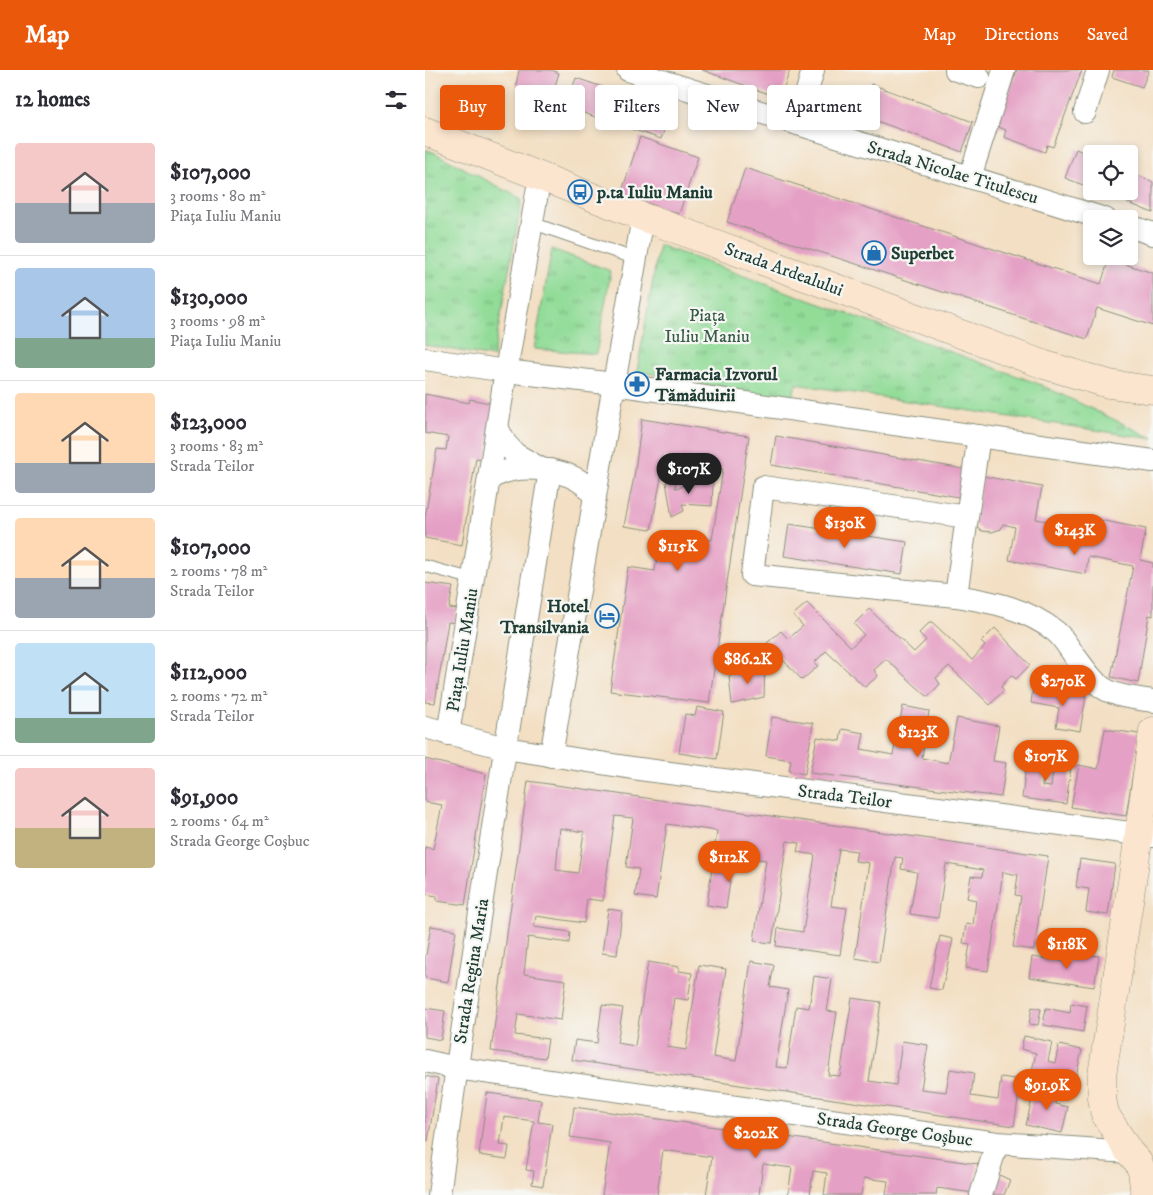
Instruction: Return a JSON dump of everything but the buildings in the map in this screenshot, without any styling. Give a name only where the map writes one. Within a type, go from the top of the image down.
[{"type":"main road","name":"Strada Ardealului","points":[[425,131],[643,216],[1045,365],[1109,384],[1152,389]]},
{"type":"main road","points":[[1145,1195],[1142,1171],[1138,1162],[1129,1152],[1105,1114],[1102,1098],[1102,1075],[1146,835],[1153,731]]},
{"type":"street","name":"Strada Nicolae Titulescu","points":[[628,70],[767,114]]},
{"type":"street","points":[[809,85],[813,70]]},
{"type":"street","points":[[956,70],[979,77]]},
{"type":"street","points":[[969,177],[1004,70]]},
{"type":"street","points":[[1085,112],[1098,70]]},
{"type":"street","name":"Strada Nicolae Titulescu","points":[[817,130],[1083,212]]},
{"type":"street","name":"Piața Iuliu Maniu","points":[[540,176],[506,371],[448,734],[505,748],[551,756]]},
{"type":"street","points":[[551,756],[643,216]]},
{"type":"street","points":[[1138,229],[1153,234]]},
{"type":"street","points":[[425,359],[1153,461]]},
{"type":"street","points":[[498,429],[505,443],[515,454],[550,470],[576,478],[595,497]]},
{"type":"street","points":[[956,596],[979,436]]},
{"type":"street","points":[[490,478],[513,470],[550,470],[580,466],[603,450]]},
{"type":"street","points":[[505,748],[550,470]]},
{"type":"street","points":[[967,517],[763,487],[753,575],[956,596],[988,601],[1017,609],[1038,619],[1058,633],[1099,685],[1112,693],[1153,701]]},
{"type":"street","points":[[425,727],[448,734]]},
{"type":"street","name":"Strada Regina Maria","points":[[439,1195],[456,1068],[505,748]]},
{"type":"street","name":"Strada Teilor","points":[[551,756],[648,771],[1146,835]]},
{"type":"street","name":"Strada George Coșbuc","points":[[425,1061],[456,1068],[997,1143],[1129,1152]]},
{"type":"street","points":[[981,1195],[997,1143]]},
{"type":"lane","points":[[532,223],[636,258]]},
{"type":"lane","points":[[425,566],[473,578]]},
{"type":"green space","points":[[425,149],[522,199],[493,357],[425,345]]},
{"type":"green space","name":"Piața Iuliu Maniu","points":[[659,245],[1039,384],[1153,439],[796,384],[791,403],[637,371]]},
{"type":"green space","points":[[552,249],[611,271],[596,354],[534,349]]},
{"type":"place","name":"p.ta Iuliu Maniu","points":[[580,192]]},
{"type":"place","name":"Superbet","points":[[874,253]]},
{"type":"place","name":"Farmacia Izvorul Tămăduirii","points":[[637,384]]},
{"type":"place","name":"Hotel Transilvania","points":[[607,616]]}]
